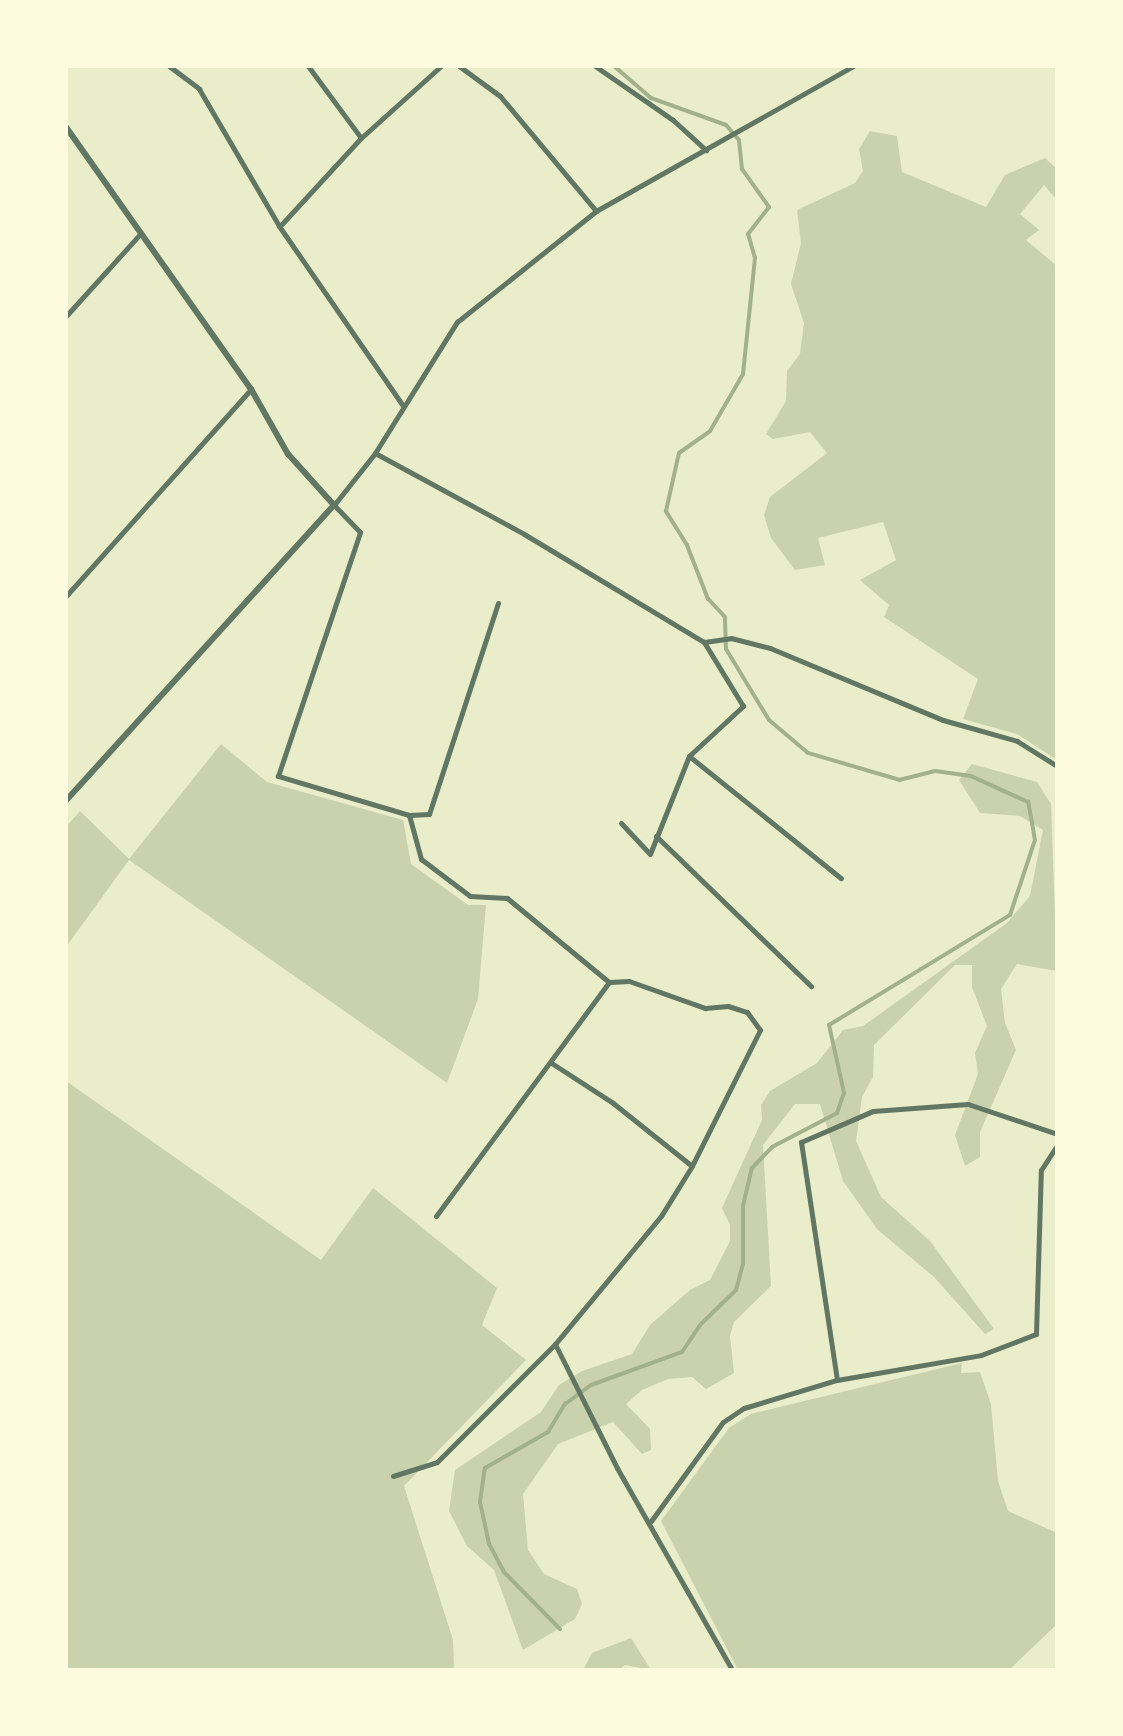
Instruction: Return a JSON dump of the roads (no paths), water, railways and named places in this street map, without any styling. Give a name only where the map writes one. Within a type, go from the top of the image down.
[{"type":"street","points":[[169,66],[199,89],[279,226],[404,406]]},
{"type":"street","points":[[308,66],[361,138]]},
{"type":"street","points":[[279,226],[361,138],[441,66]]},
{"type":"street","points":[[459,66],[500,96],[596,211]]},
{"type":"street","points":[[595,66],[673,120],[706,150]]},
{"type":"street","points":[[66,801],[334,505],[375,453],[457,322],[596,211],[853,66]]},
{"type":"street","points":[[66,127],[251,389],[288,454],[360,532],[278,776],[409,815],[429,814],[498,603]]},
{"type":"street","points":[[66,316],[141,233]]},
{"type":"street","points":[[66,596],[251,389]]},
{"type":"street","points":[[375,453],[524,534],[704,642],[743,706],[689,756],[650,854],[621,823]]},
{"type":"street","points":[[704,642],[731,638],[770,648],[943,720],[1017,741],[1057,766]]},
{"type":"street","points":[[689,756],[841,878]]},
{"type":"street","points":[[393,1476],[437,1462],[555,1344],[661,1216],[692,1166],[760,1030],[755,1018],[728,1006],[705,1008],[629,981],[609,982],[507,898],[470,896],[421,859],[409,815]]},
{"type":"street","points":[[656,836],[811,986]]},
{"type":"street","points":[[436,1216],[553,1064],[609,982]]},
{"type":"street","points":[[553,1064],[613,1103],[692,1166]]},
{"type":"street","points":[[837,1380],[801,1142],[873,1111],[968,1104],[1057,1134]]},
{"type":"street","points":[[651,1521],[723,1422],[762,1399],[837,1380],[981,1355],[1036,1334],[1041,1170],[1057,1145]]},
{"type":"street","points":[[555,1344],[617,1468],[651,1521],[732,1670]]},
{"type":"waterway","points":[[560,1629],[504,1572],[489,1544],[480,1502],[485,1468],[548,1432],[565,1404],[591,1385],[682,1352],[700,1325],[736,1290],[743,1264],[743,1206],[752,1168],[772,1147],[837,1113],[844,1093],[829,1025],[1010,915],[1035,840],[1028,802],[971,776],[935,771],[900,780],[808,753],[769,720],[726,649],[725,617],[708,599],[687,545],[666,511],[679,453],[710,431],[743,374],[755,258],[748,234],[769,207],[742,169],[739,140],[726,125],[651,98],[614,66]]}]
